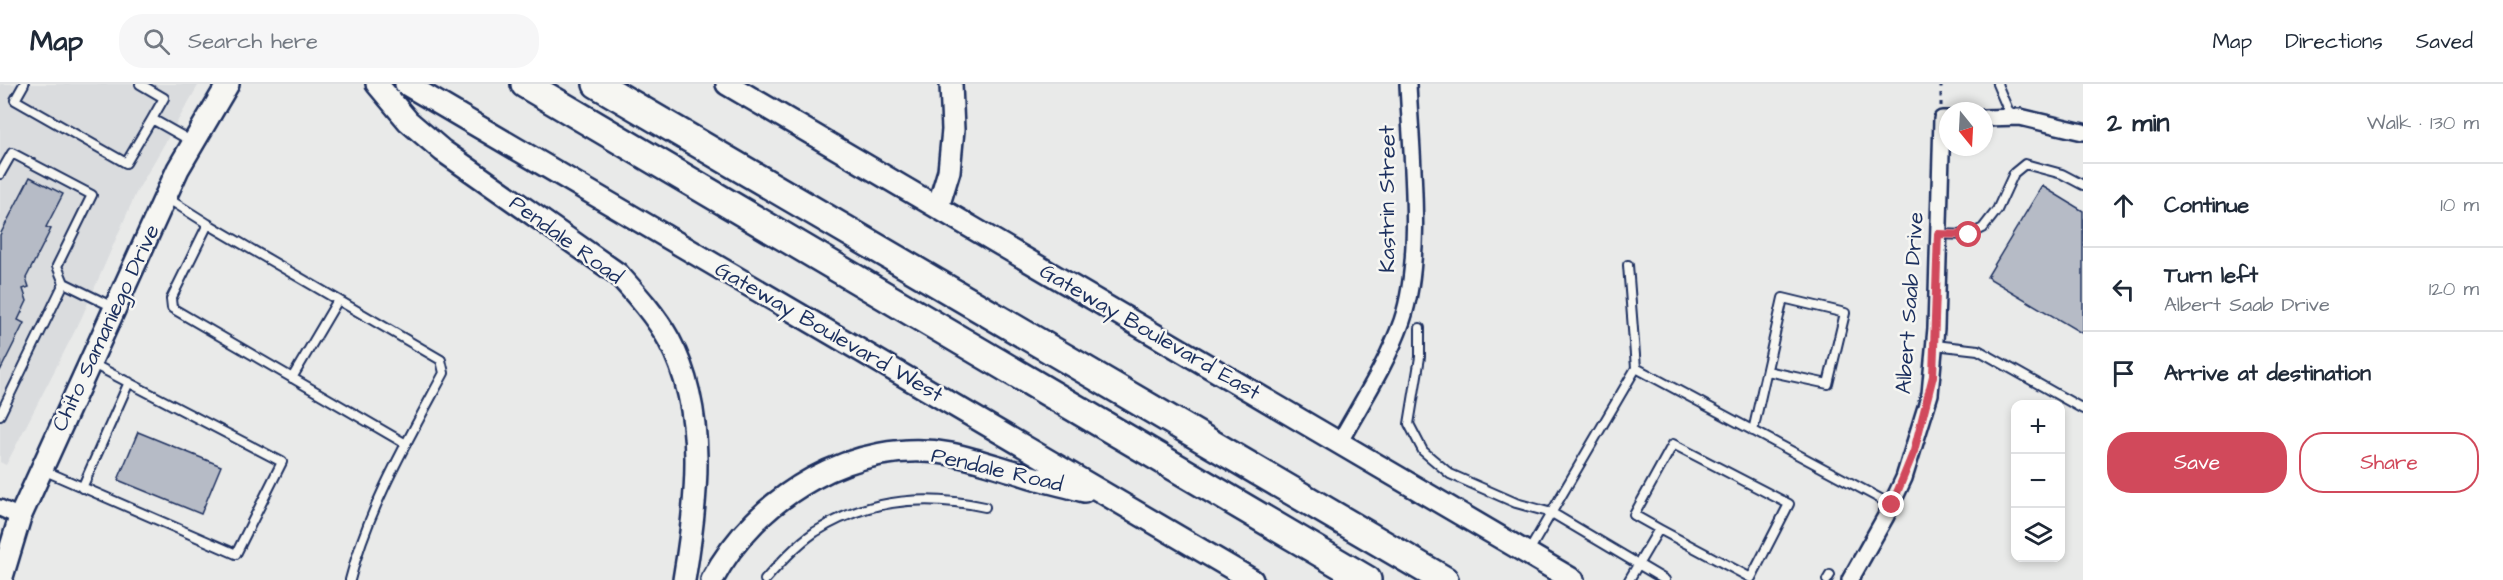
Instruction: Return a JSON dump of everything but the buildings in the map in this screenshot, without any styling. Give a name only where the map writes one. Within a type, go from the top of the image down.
[{"type":"highway","points":[[525,84],[1367,580]]},
{"type":"highway","points":[[597,84],[1444,580]]},
{"type":"main road","name":"Chito Samaniego Drive","points":[[1,580],[20,517],[178,169],[228,84]]},
{"type":"main road","name":"Pendale Road","points":[[377,84],[408,121],[452,158],[618,274],[637,295],[669,339],[681,368],[693,412],[696,471],[691,540],[684,580]]},
{"type":"main road","name":"Gateway Boulevard West","points":[[406,84],[1252,580]]},
{"type":"main road","points":[[938,207],[949,171],[953,130],[951,84]]},
{"type":"main road","name":"Gateway Boulevard East","points":[[732,85],[1573,580]]},
{"type":"main road","name":"Pendale Road","points":[[712,580],[734,546],[777,501],[827,472],[869,458],[910,452],[950,454],[1114,499]]},
{"type":"street","name":"Kastrin Street","points":[[1339,443],[1387,357],[1402,320],[1407,298],[1414,232],[1408,84]]},
{"type":"street","points":[[1993,118],[2012,117],[2043,121],[2083,132]]},
{"type":"street","name":"Albert Saab Drive","points":[[1850,580],[1892,505],[1910,460],[1930,394],[1935,345],[1943,156]]},
{"type":"street","points":[[0,508],[20,517]]},
{"type":"lane","points":[[24,84],[15,100],[126,163],[164,98],[140,84]]},
{"type":"lane","points":[[1997,84],[2012,117]]},
{"type":"lane","points":[[152,119],[193,143]]},
{"type":"lane","points":[[0,174],[12,153],[92,195],[57,266],[64,283],[115,308]]},
{"type":"lane","points":[[1938,234],[1969,235],[1983,228],[1997,210],[2014,173],[2025,164],[2062,174],[2083,184]]},
{"type":"lane","points":[[166,197],[208,224],[441,360],[444,373],[406,444],[359,546],[350,580]]},
{"type":"lane","points":[[208,224],[171,299],[172,308],[406,444]]},
{"type":"lane","points":[[1528,553],[1636,368],[1628,266]]},
{"type":"lane","points":[[0,415],[64,283]]},
{"type":"lane","points":[[1753,430],[1783,298],[1845,313],[1828,384],[1767,371]]},
{"type":"lane","points":[[292,378],[338,300]]},
{"type":"lane","points":[[1419,327],[1420,357],[1409,424],[1423,451],[1450,474],[1516,502],[1552,513],[1665,580]]},
{"type":"lane","points":[[1935,345],[1978,350],[2083,409]]},
{"type":"lane","points":[[42,469],[236,554],[282,462],[90,362]]},
{"type":"lane","points":[[1636,368],[1892,505]]},
{"type":"lane","points":[[82,488],[129,382]]},
{"type":"lane","points":[[1673,444],[1789,504],[1751,578],[1659,529],[1635,515],[1673,444]]},
{"type":"lane","points":[[765,580],[789,554],[815,532],[847,516],[892,502],[924,498],[958,501],[985,507]]},
{"type":"lane","points":[[1629,580],[1659,529]]},
{"type":"path","points":[[1941,84],[1943,102]]},
{"type":"shaded area","points":[[0,84],[199,84],[136,193],[81,319],[6,465],[0,462]]},
{"type":"route","points":[[1892,505],[1914,451],[1930,394],[1936,328],[1938,234],[1969,235]]}]
